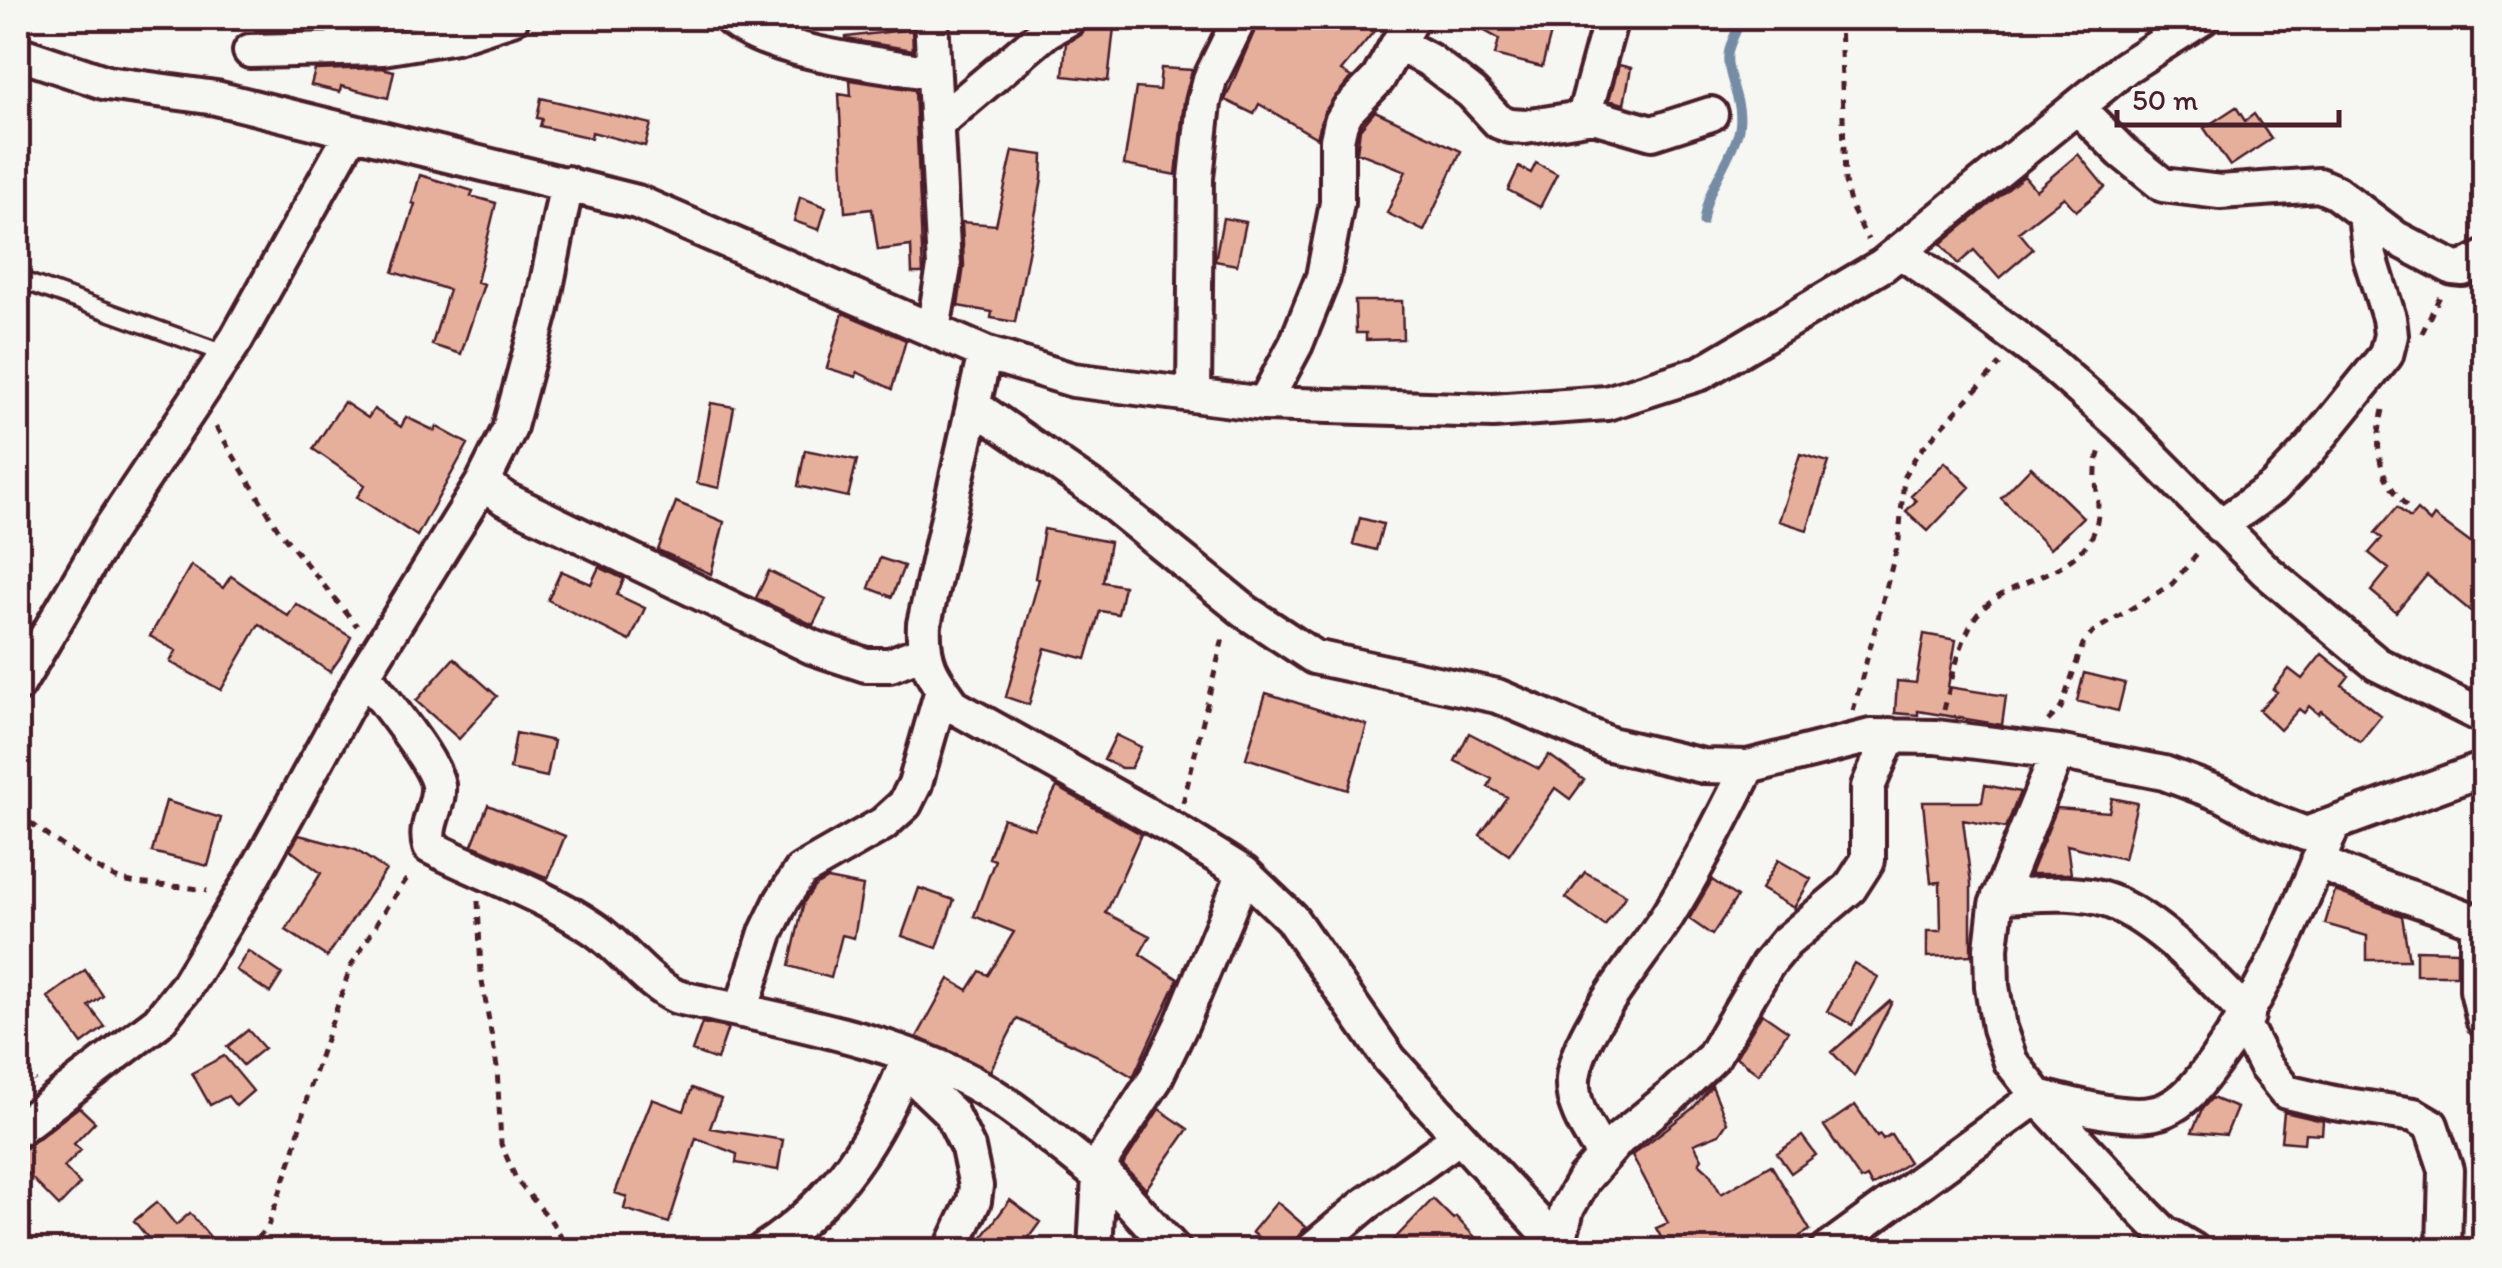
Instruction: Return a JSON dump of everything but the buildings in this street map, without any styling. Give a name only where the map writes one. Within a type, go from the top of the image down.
[{"type":"street","points":[[250,51],[344,33],[384,48],[456,36],[512,18]]},
{"type":"street","points":[[730,18],[764,36],[835,56],[933,72]]},
{"type":"street","points":[[930,18],[944,266],[933,329]]},
{"type":"street","points":[[936,126],[1046,32],[1070,18]]},
{"type":"street","points":[[1194,394],[1196,178],[1204,104],[1210,78],[1240,18]]},
{"type":"street","points":[[1584,116],[1611,18]]},
{"type":"street","points":[[18,53],[107,83],[216,98],[637,202],[985,353],[1073,380],[1264,404],[1493,412],[1607,403],[1701,373],[1892,258],[2126,67],[2203,18]]},
{"type":"street","points":[[1264,404],[1296,344],[1324,277],[1338,203],[1337,140],[1341,122],[1378,79],[1398,29],[1499,122],[1525,126],[1584,116],[1604,117],[1652,132],[1711,114]]},
{"type":"street","points":[[2077,107],[2122,152],[2163,185],[2220,192],[2319,186],[2335,192],[2396,238],[2453,268],[2462,269],[2484,258]]},
{"type":"street","points":[[18,685],[108,532],[226,354],[352,132]]},
{"type":"street","points":[[18,1129],[158,1022],[200,968],[370,662],[483,482],[509,430],[542,308],[568,183]]},
{"type":"street","points":[[2220,526],[2274,487],[2386,355],[2389,318],[2370,257],[2365,215]]},
{"type":"street","points":[[1892,258],[2022,341],[2122,426],[2266,572],[2376,664],[2484,717]]},
{"type":"street","points":[[985,353],[924,624],[923,652],[932,678],[955,707],[1244,873],[1291,918],[1390,1060],[1561,1248]]},
{"type":"street","points":[[974,406],[1098,492],[1230,599],[1314,658],[1497,696],[1610,744],[1704,766],[1748,767],[1844,742],[1890,735],[1936,736],[2058,752],[2164,774],[2223,795],[2296,833],[2306,834],[2484,769]]},
{"type":"street","points":[[483,482],[505,499],[812,647],[866,665],[890,665],[923,652]]},
{"type":"street","points":[[370,662],[432,769],[438,795],[428,828],[430,847],[588,924],[620,948],[658,988],[677,997],[742,1011],[906,1062],[995,1096],[1100,1172],[1174,1250]]},
{"type":"street","points":[[742,1011],[766,932],[801,871],[883,824],[905,804],[915,784],[942,690]]},
{"type":"street","points":[[1561,1248],[1567,1209],[1584,1179],[1713,1056],[1767,964],[1786,942],[1850,888],[1868,860],[1868,788],[1890,735]]},
{"type":"street","points":[[2058,752],[1999,896],[1990,948],[1998,1028],[2011,1062],[2038,1096],[2163,1232],[2193,1250]]},
{"type":"street","points":[[1604,1156],[1575,1100],[1573,1081],[1578,1057],[1604,1007],[1686,885],[1748,767]]},
{"type":"street","points":[[1828,1250],[2038,1096],[2124,1113],[2163,1112],[2189,1096],[2245,1019],[2281,951],[2334,824]]},
{"type":"street","points":[[2318,861],[2354,879],[2440,905],[2481,923],[2475,960],[2484,1020]]},
{"type":"street","points":[[1095,1250],[1100,1172],[1161,1067],[1244,873]]},
{"type":"street","points":[[1999,896],[2076,894],[2108,901],[2160,934],[2214,980],[2245,1019],[2265,1066],[2286,1092],[2334,1104],[2414,1115],[2432,1125],[2446,1170],[2444,1250]]},
{"type":"street","points":[[764,1250],[819,1206],[858,1160],[885,1116],[906,1062]]},
{"type":"street","points":[[906,1062],[951,1112],[968,1148],[976,1186],[974,1201],[950,1250]]},
{"type":"street","points":[[1311,1250],[1366,1204],[1459,1137]]},
{"type":"lane","points":[[18,280],[226,354]]},
{"type":"path","points":[[1840,18],[1845,182],[1851,206],[1892,258]]},
{"type":"path","points":[[2416,342],[2453,268]]},
{"type":"path","points":[[1844,742],[1899,540],[1904,476],[1918,453],[2022,341]]},
{"type":"path","points":[[198,397],[278,529],[370,662]]},
{"type":"path","points":[[2388,400],[2378,446],[2384,479],[2411,510]]},
{"type":"path","points":[[1936,736],[1974,619],[1987,604],[2065,565],[2089,542],[2100,518],[2094,482],[2096,461],[2101,449],[2122,426]]},
{"type":"path","points":[[2013,746],[2061,708],[2083,644],[2094,632],[2172,584],[2220,526]]},
{"type":"path","points":[[1175,830],[1195,760],[1230,599]]},
{"type":"path","points":[[18,813],[118,879],[178,884],[238,902]]},
{"type":"path","points":[[247,1250],[268,1226],[351,966],[430,847]]},
{"type":"path","points":[[477,868],[481,975],[497,1067],[501,1144],[517,1181],[550,1219],[569,1250]]},
{"type":"waterway","points":[[1703,222],[1709,197],[1740,123],[1728,57],[1742,18]]}]
